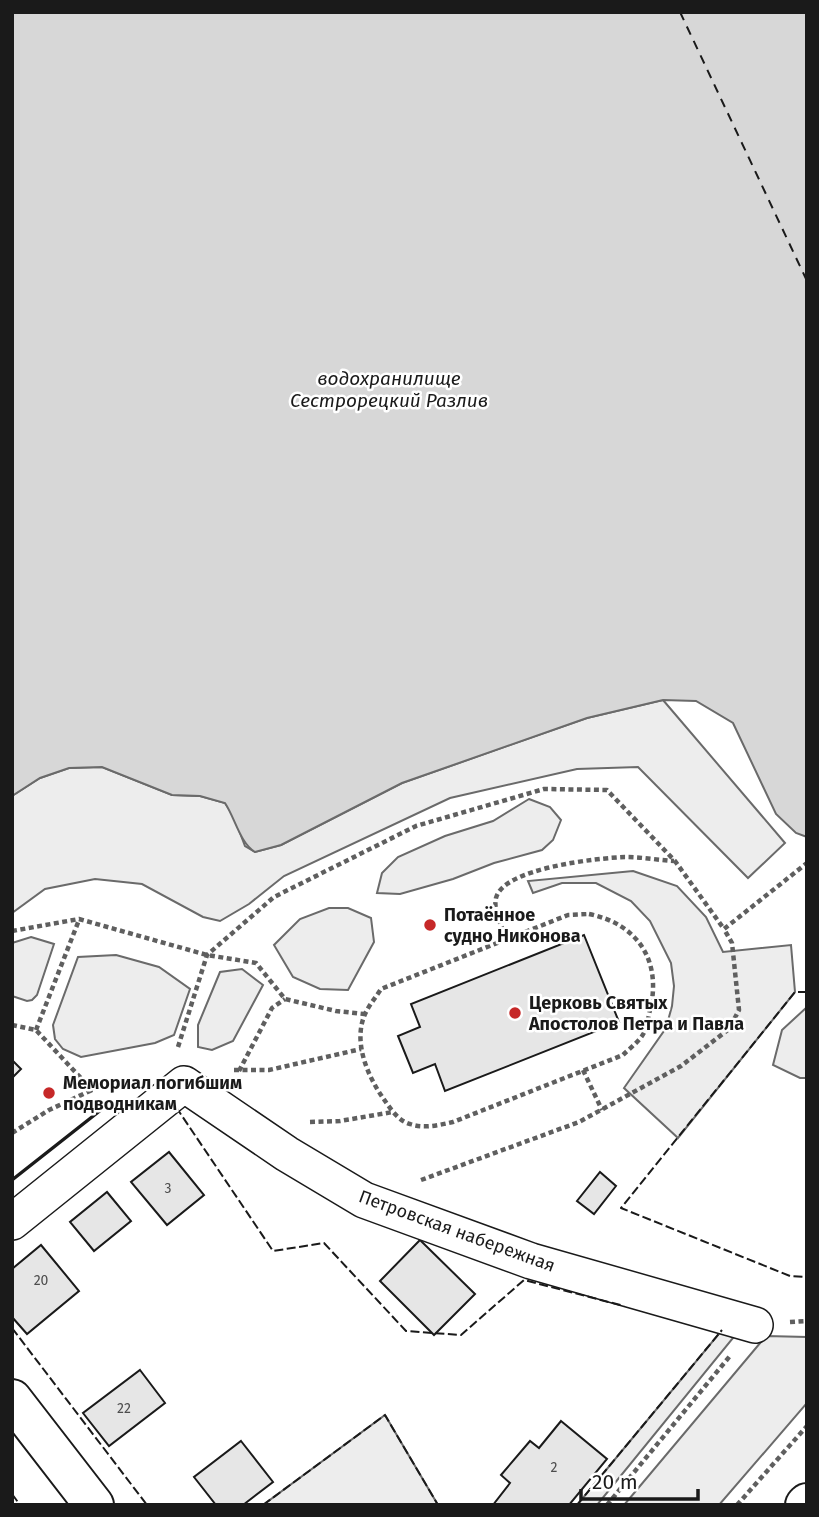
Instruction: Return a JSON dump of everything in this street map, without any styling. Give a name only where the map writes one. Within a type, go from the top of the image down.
[{"type":"street","name":"Петровская набережная","points":[[180,1068],[287,1154],[364,1200],[531,1261],[755,1325]]},
{"type":"street","points":[[12,1222],[180,1068]]},
{"type":"street","points":[[12,1399],[94,1505]]},
{"type":"path","points":[[180,1068],[207,955],[274,897],[416,826],[544,789],[607,790],[675,861],[732,943],[739,1010],[729,1029],[681,1066],[579,1122],[364,1200]]},
{"type":"path","points":[[507,939],[495,907],[497,895],[506,882],[552,867],[624,857],[675,861]]},
{"type":"path","points":[[723,929],[807,863]]},
{"type":"path","points":[[589,914],[608,918],[628,931],[642,944],[650,961],[654,985],[643,1034],[623,1055],[453,1122],[428,1127],[408,1124],[393,1112],[372,1083],[361,1049],[365,1014],[381,989],[507,939],[568,915],[589,914]]},
{"type":"path","points":[[12,931],[79,919],[207,955],[256,963],[285,999],[336,1011],[365,1014]]},
{"type":"path","points":[[36,1030],[79,919]]},
{"type":"path","points":[[240,1082],[239,1071],[260,1027],[272,1008],[285,999]]},
{"type":"path","points":[[583,1070],[602,1110]]},
{"type":"path","points":[[12,1133],[49,1110],[92,1090]]},
{"type":"path","points":[[302,1122],[340,1121],[393,1112]]},
{"type":"path","points":[[607,1505],[755,1325]]},
{"type":"path","points":[[737,1505],[807,1426]]},
{"type":"shaded area","points":[[663,700],[785,843],[748,878],[638,767],[577,769],[450,798],[284,876],[249,904],[220,921],[203,917],[142,884],[95,879],[45,889],[12,913],[12,796],[40,778],[69,768],[102,767],[172,795],[200,796],[225,803],[234,817],[245,846],[255,852],[281,845],[402,783],[587,718]]},
{"type":"shaded area","points":[[529,799],[550,807],[561,820],[553,840],[542,850],[400,894],[377,893],[382,873],[398,857],[445,836],[493,821]]},
{"type":"shaded area","points":[[633,871],[677,886],[706,917],[723,952],[791,945],[795,992],[678,1138],[624,1088],[666,1028],[672,1006],[674,986],[671,963],[650,921],[631,901],[596,883],[562,883],[533,893],[528,881]]},
{"type":"shaded area","points":[[329,908],[348,908],[371,918],[374,942],[348,990],[320,989],[293,977],[274,945],[300,919]]},
{"type":"shaded area","points":[[31,937],[54,944],[37,995],[27,1001],[12,996],[12,943]]},
{"type":"shaded area","points":[[116,955],[159,967],[190,989],[174,1035],[155,1043],[81,1057],[63,1049],[55,1039],[53,1025],[78,957]]},
{"type":"shaded area","points":[[242,969],[263,985],[233,1041],[212,1050],[198,1047],[198,1025],[220,972]]},
{"type":"shaded area","points":[[807,1007],[807,1078],[800,1078],[773,1065],[782,1030]]},
{"type":"shaded area","points":[[722,1330],[733,1338],[597,1505],[577,1505]]},
{"type":"shaded area","points":[[766,1336],[807,1337],[807,1403],[719,1505],[624,1505]]},
{"type":"shaded area","points":[[385,1415],[438,1505],[263,1505]]},
{"type":"water","name":"водохранилище Сестрорецкий Разлив","points":[[12,12],[807,12],[807,837],[796,833],[776,814],[733,723],[696,701],[663,700],[587,718],[402,783],[281,845],[255,852],[242,836],[225,803],[200,796],[172,795],[102,767],[69,768],[40,778],[12,796]]},
{"type":"building","name":"Церковь Святых Апостолов Петра и Павла","points":[[584,935],[619,1022],[445,1091],[435,1064],[413,1073],[398,1036],[420,1027],[411,1004]]},
{"type":"building","points":[[12,1060],[21,1069],[12,1078]]},
{"type":"building","points":[[169,1152],[204,1195],[167,1225],[131,1182]]},
{"type":"building","points":[[600,1172],[616,1186],[594,1214],[577,1201]]},
{"type":"building","points":[[107,1192],[131,1221],[94,1251],[70,1222]]},
{"type":"building","points":[[420,1240],[475,1294],[434,1335],[380,1281]]},
{"type":"building","points":[[41,1245],[79,1291],[27,1334],[12,1317],[12,1269]]},
{"type":"building","points":[[140,1370],[165,1403],[109,1446],[83,1413]]},
{"type":"building","points":[[561,1421],[607,1459],[569,1505],[493,1505],[510,1483],[501,1475],[530,1441],[539,1448]]},
{"type":"building","points":[[241,1441],[273,1482],[243,1505],[216,1505],[194,1477]]},
{"type":"ferry route","points":[[680,12],[807,281]]},
{"type":"fence","points":[[807,992],[795,992],[621,1208],[790,1276],[807,1277]]},
{"type":"fence","points":[[176,1107],[273,1251],[324,1243],[406,1331],[461,1335],[524,1280],[624,1306]]},
{"type":"fence","points":[[12,1328],[147,1505]]},
{"type":"fence","points":[[577,1505],[722,1330]]},
{"type":"fence","points":[[263,1505],[385,1415],[438,1505]]},
{"type":"fence","points":[[12,1494],[20,1505]]},
{"type":"wall","points":[[12,1180],[111,1102]]},
{"type":"place","name":"Потаённое судно Никонова","points":[[430,925]]},
{"type":"place","name":"Церковь Святых Апостолов Петра и Павла","points":[[515,1013]]},
{"type":"place","name":"Мемориал погибшим подводникам","points":[[49,1093]]}]
